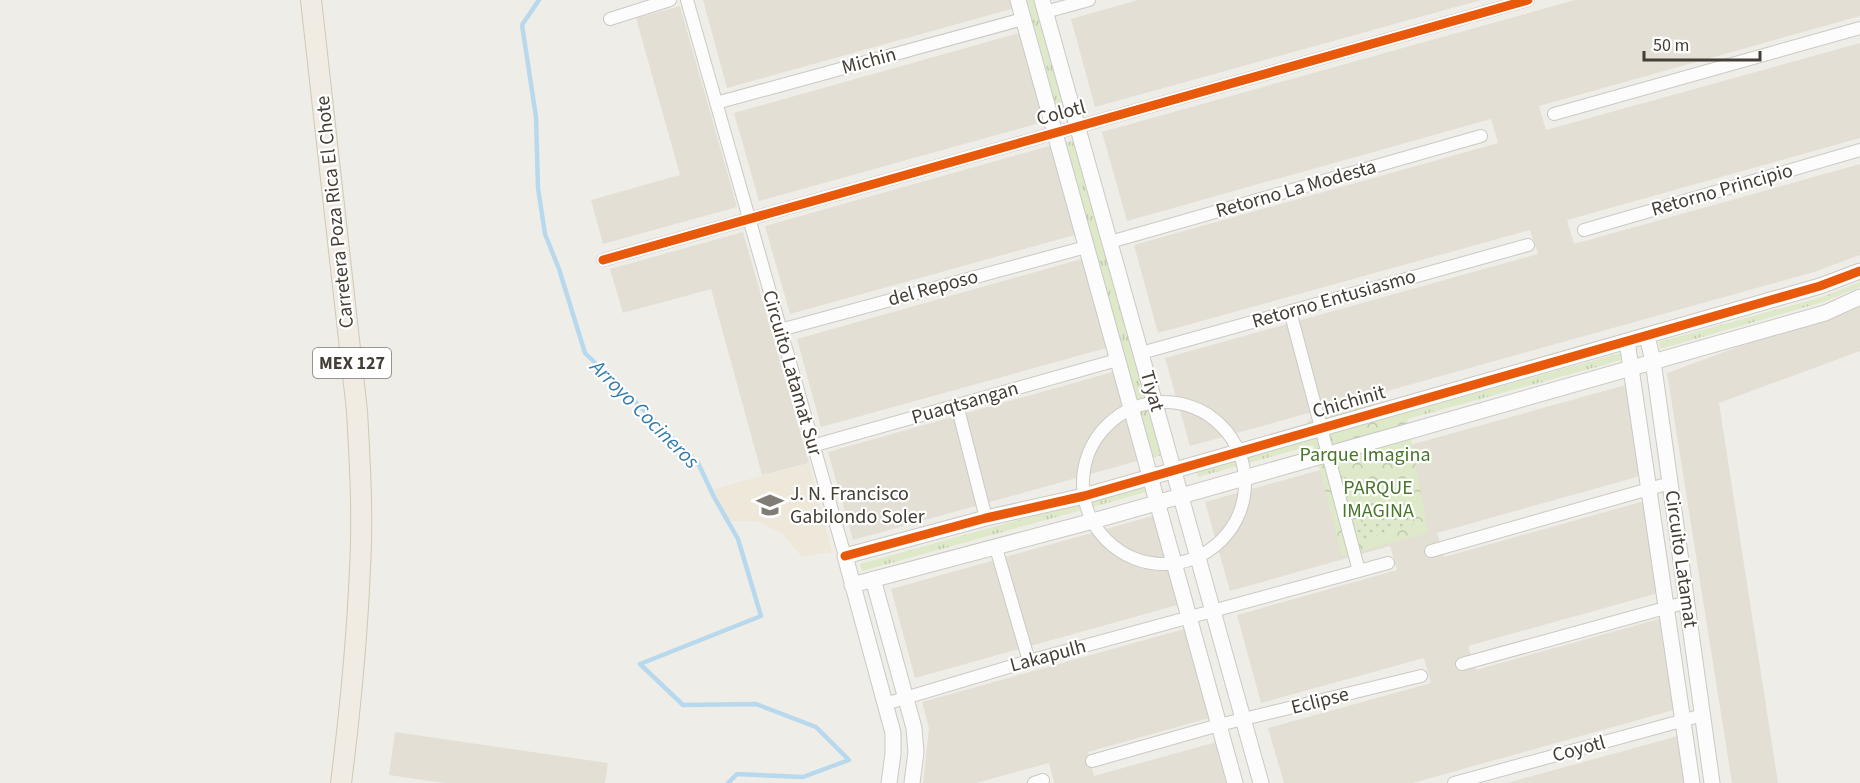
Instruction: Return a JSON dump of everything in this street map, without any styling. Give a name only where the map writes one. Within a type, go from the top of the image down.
[{"type":"main road","name":"Carretera Poza Rica El Chote","points":[[310,0],[357,411],[360,467],[360,566],[348,727],[340,783]]},
{"type":"street","points":[[610,19],[670,0]]},
{"type":"street","name":"Circuito Latamat Sur","points":[[687,0],[893,733],[889,783]]},
{"type":"street","name":"Tiyat","points":[[1018,0],[1235,783]]},
{"type":"street","points":[[1044,6],[1089,0]]},
{"type":"street","name":"Colotl","points":[[603,260],[1528,0]]},
{"type":"street","name":"Tiyat","points":[[1044,6],[1261,783]]},
{"type":"street","name":"Michin","points":[[716,103],[1023,19]]},
{"type":"street","points":[[1554,114],[1860,28]]},
{"type":"street","name":"Retorno La Modesta","points":[[1110,242],[1481,136]]},
{"type":"street","name":"Retorno Principio","points":[[1584,230],[1860,150]]},
{"type":"street","name":"Retorno Entusiasmo","points":[[1141,353],[1528,245]]},
{"type":"street","name":"del Reposo","points":[[780,330],[1086,247]]},
{"type":"street","name":"Chichinit","points":[[844,556],[1150,478],[1820,286],[1860,271]]},
{"type":"street","points":[[1098,289],[1121,284]]},
{"type":"street","points":[[852,585],[1093,521],[1825,313],[1860,297]]},
{"type":"street","points":[[1290,311],[1359,571]]},
{"type":"street","name":"Circuito Latamat","points":[[1647,336],[1653,361],[1712,783]]},
{"type":"street","name":"Circuito Latamat","points":[[1627,341],[1692,783]]},
{"type":"street","name":"Puaqtsangan","points":[[812,446],[1117,360]]},
{"type":"street","points":[[1155,403],[1181,404],[1206,414],[1225,430],[1239,452],[1245,478],[1244,502],[1234,525],[1219,544],[1198,558],[1174,564],[1141,561],[1113,546],[1093,521],[1084,496],[1084,470],[1092,446],[1108,425],[1131,410],[1155,403]]},
{"type":"street","points":[[957,405],[986,518]]},
{"type":"street","points":[[1431,551],[1670,483]]},
{"type":"street","points":[[996,548],[1029,661]]},
{"type":"street","name":"Lakapulh","points":[[885,704],[1029,661],[1388,563]]},
{"type":"street","points":[[873,579],[915,735],[916,752],[912,783]]},
{"type":"street","points":[[1462,664],[1687,602]]},
{"type":"street","name":"Eclipse","points":[[1092,761],[1219,725],[1421,676]]},
{"type":"street","name":"Coyotl","points":[[1454,783],[1703,715]]},
{"type":"shaded area","points":[[703,0],[1013,0],[1015,8],[727,88]]},
{"type":"shaded area","points":[[1138,0],[1481,0],[1095,107],[1071,19]]},
{"type":"shaded area","points":[[1575,0],[1860,0],[1860,16],[1539,106],[1546,130],[1860,43],[1860,138],[1567,220],[1574,244],[1860,164],[1860,255],[1814,272],[1190,446],[1165,358],[1538,254],[1530,230],[1158,333],[1134,245],[1498,143],[1491,119],[1127,221],[1102,132]]},
{"type":"shaded area","points":[[680,6],[737,207],[603,244],[591,200],[680,175],[636,18]]},
{"type":"shaded area","points":[[1022,32],[1047,121],[759,201],[734,113]]},
{"type":"shaded area","points":[[1053,145],[1078,234],[790,314],[765,226]]},
{"type":"shaded area","points":[[743,232],[809,463],[762,475],[711,289],[623,313],[610,269]]},
{"type":"shaded area","points":[[1085,258],[1110,347],[821,427],[797,339]]},
{"type":"shaded area","points":[[1860,302],[1860,351],[1719,403],[1778,783],[1732,783],[1667,373]]},
{"type":"shaded area","points":[[1116,371],[1141,460],[853,540],[828,452]]},
{"type":"shaded area","points":[[1629,384],[1644,475],[1437,533],[1444,557],[1648,500],[1662,592],[1468,646],[1476,670],[1666,617],[1681,708],[1413,783],[1284,783],[1268,728],[1431,683],[1424,658],[1261,703],[1237,615],[1397,570],[1390,546],[1230,591],[1205,502]]},
{"type":"shaded area","name":"J. N. Francisco Gabilondo Soler","points":[[809,463],[832,552],[802,557],[782,533],[756,521],[724,521],[714,489]]},
{"type":"shaded area","points":[[1156,515],[1181,604],[915,678],[891,589]]},
{"type":"shaded area","points":[[1188,628],[1213,717],[1088,752],[1094,776],[1220,741],[1231,783],[1054,783],[1049,763],[976,783],[923,783],[929,728],[922,702]]},
{"type":"shaded area","points":[[395,732],[608,763],[605,783],[444,783],[389,775]]},
{"type":"shaded area","points":[[1685,734],[1692,783],[1507,783]]},
{"type":"green space","points":[[1027,0],[1036,0],[1068,114],[1059,117]]},
{"type":"green space","points":[[1074,140],[1162,455],[1153,457],[1065,143]]},
{"type":"green space","points":[[1860,282],[1860,287],[1823,302],[1660,349],[1659,342],[1822,297]]},
{"type":"green space","points":[[1624,352],[1625,359],[1198,477],[1197,471]]},
{"type":"green space","name":"Parque Imagina","points":[[1404,398],[1428,533],[1342,556],[1307,421],[1354,408]]},
{"type":"green space","points":[[1344,475],[1355,524],[1411,510],[1414,524],[1348,544],[1331,480]]},
{"type":"green space","points":[[1148,484],[1150,491],[862,571],[860,564]]},
{"type":"waterway","name":"Arroyo Cocineros","points":[[539,0],[522,25],[536,117],[538,188],[545,234],[559,269],[585,353],[698,463],[738,539],[761,616],[640,664],[683,705],[756,704],[816,727],[849,760],[803,777],[737,774],[728,783]]},
{"type":"cycle path","points":[[603,260],[1528,0]]},
{"type":"cycle path","points":[[845,556],[986,518],[1084,496],[1820,286],[1860,271]]},
{"type":"place","name":"J. N. Francisco Gabilondo Soler","points":[[770,505]]},
{"type":"park label","name":"PARQUE IMAGINA","points":[[1378,500]]}]
